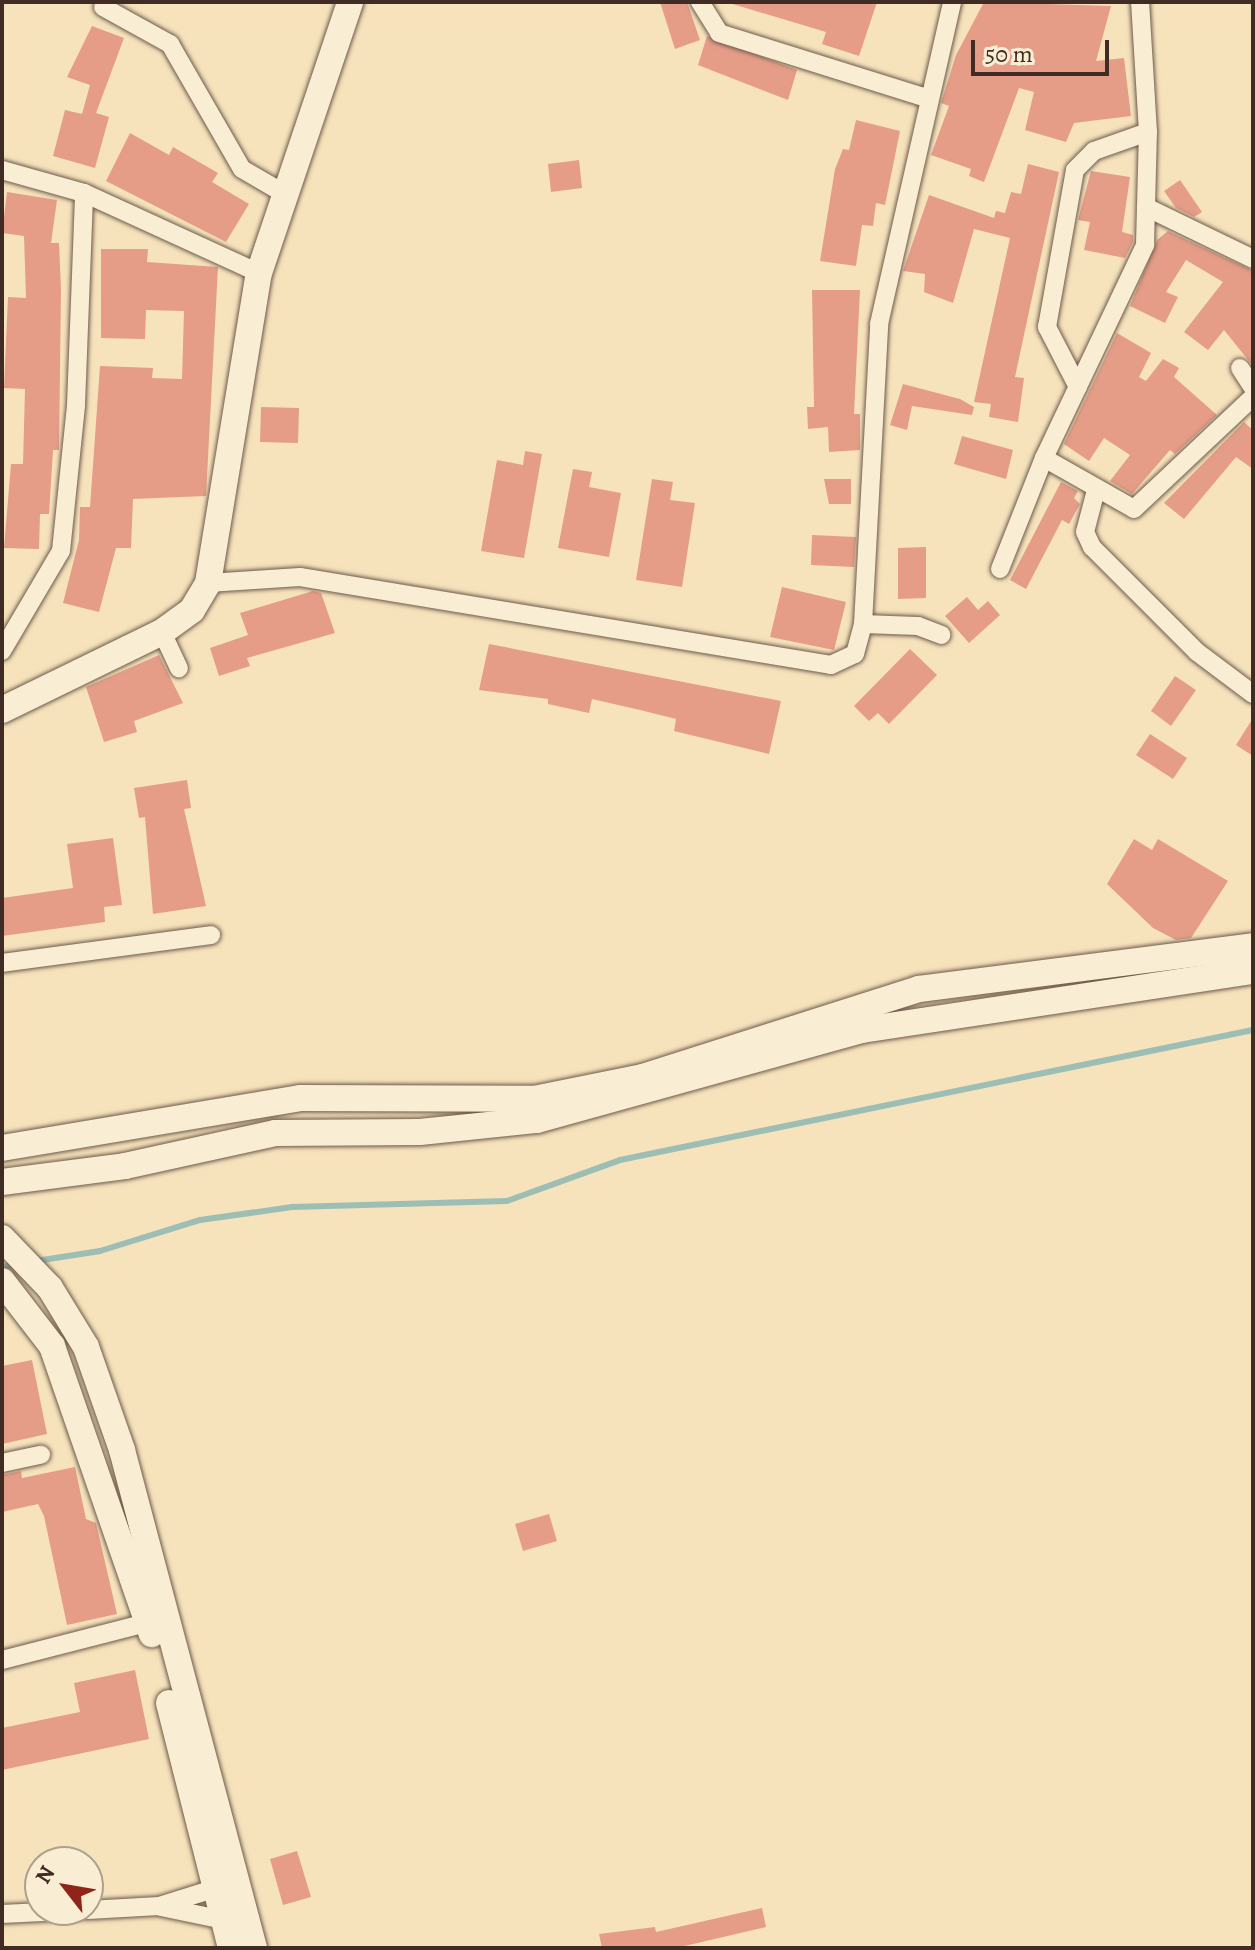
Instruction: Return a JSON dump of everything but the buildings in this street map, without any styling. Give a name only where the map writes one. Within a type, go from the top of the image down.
[{"type":"main road","points":[[2,710],[162,632],[192,610],[208,583],[259,273],[350,2]]},
{"type":"main road","points":[[2,1148],[300,1098],[534,1099],[643,1077],[919,989],[1253,946]]},
{"type":"main road","points":[[2,1182],[125,1166],[275,1133],[420,1132],[537,1120],[862,1030],[1253,971]]},
{"type":"main road","points":[[2,1238],[50,1288],[86,1347],[122,1450],[157,1620],[235,1922],[254,1948]]},
{"type":"main road","points":[[6,1286],[52,1346],[157,1620]]},
{"type":"main road","points":[[231,1948],[235,1922]]},
{"type":"street","points":[[700,2],[719,33],[927,98]]},
{"type":"street","points":[[208,583],[300,577],[831,665],[855,654],[863,624],[879,324],[927,98],[952,2]]},
{"type":"street","points":[[1000,569],[1044,458],[1145,245],[1148,132],[1140,2]]},
{"type":"street","points":[[103,7],[170,44],[242,169],[285,194]]},
{"type":"street","points":[[1078,387],[1047,327],[1075,170],[1094,151],[1148,132]]},
{"type":"street","points":[[2,170],[84,193],[259,273]]},
{"type":"street","points":[[2,651],[61,551],[76,405],[84,193]]},
{"type":"street","points":[[1146,207],[1253,259]]},
{"type":"street","points":[[1240,368],[1253,388]]},
{"type":"street","points":[[1044,458],[1126,509],[1142,504],[1253,397]]},
{"type":"street","points":[[1096,490],[1085,532],[1092,547],[1197,652],[1253,694]]},
{"type":"street","points":[[863,624],[918,626],[941,635]]},
{"type":"street","points":[[162,632],[179,668]]},
{"type":"street","points":[[2,963],[211,935]]},
{"type":"street","points":[[2,1463],[41,1455]]},
{"type":"street","points":[[2,1660],[157,1620]]},
{"type":"street","points":[[104,1909],[159,1906],[226,1886]]},
{"type":"street","points":[[159,1906],[235,1922]]},
{"type":"street","points":[[2,1914],[24,1913]]},
{"type":"waterway","points":[[36,1261],[100,1251],[200,1220],[292,1207],[507,1201],[620,1160],[1253,1030]]},
{"type":"waterway","points":[[2,1267],[17,1264]]}]
